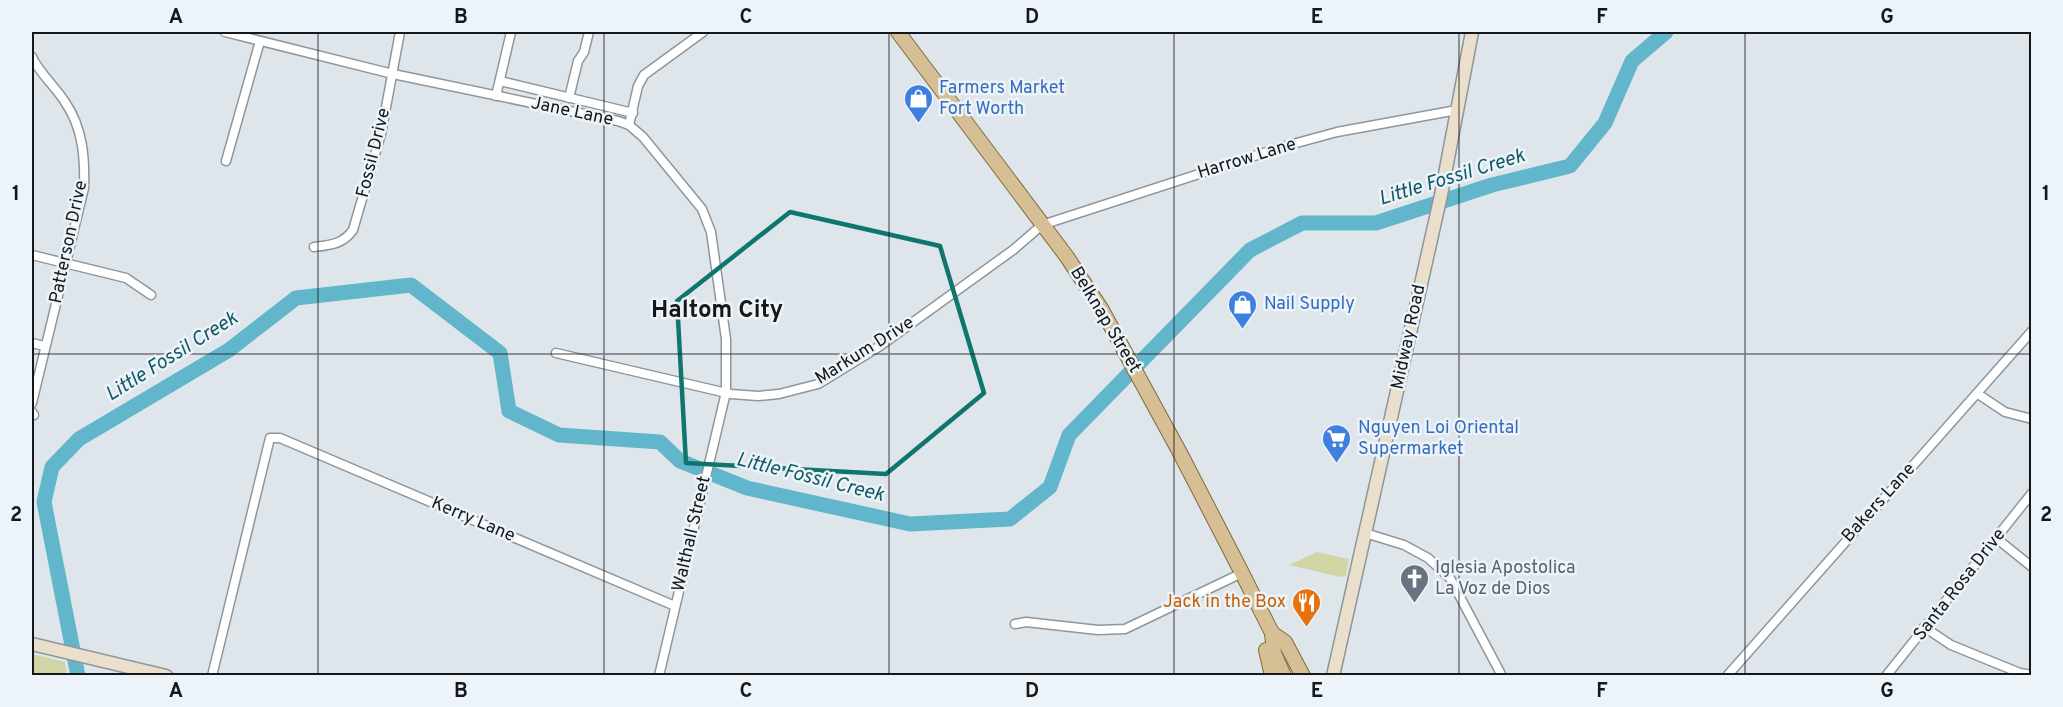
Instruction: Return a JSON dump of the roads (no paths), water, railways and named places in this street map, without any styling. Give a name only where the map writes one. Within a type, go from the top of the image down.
[{"type":"main road","name":"Belknap Street","points":[[898,32],[1067,257],[1102,310],[1148,391],[1272,633],[1274,652],[1284,675]]},
{"type":"main road","name":"Midway Road","points":[[1333,675],[1434,226],[1472,32]]},
{"type":"main road","points":[[1256,601],[1272,675]]},
{"type":"main road","name":"Belknap Street","points":[[1272,633],[1285,642],[1303,675]]},
{"type":"main road","points":[[32,644],[165,675]]},
{"type":"street","name":"Jane Lane","points":[[225,32],[393,74],[498,88],[629,125],[643,137],[684,185],[702,209],[707,220],[719,283],[726,339],[726,392]]},
{"type":"street","name":"Fossil Drive","points":[[314,247],[338,244],[347,239],[353,230],[381,134],[400,32]]},
{"type":"street","points":[[511,32],[498,88],[569,98],[629,112]]},
{"type":"street","points":[[569,98],[578,62],[584,52],[589,32]]},
{"type":"street","points":[[629,125],[629,112],[644,75],[703,32]]},
{"type":"street","points":[[226,161],[261,41]]},
{"type":"street","name":"Patterson Drive","points":[[32,57],[34,70],[69,109],[77,124],[85,159],[84,188],[67,263],[44,346],[32,404]]},
{"type":"street","name":"Harrow Lane","points":[[1042,225],[1282,147],[1337,132],[1457,110]]},
{"type":"street","name":"Markum Drive","points":[[556,353],[726,392],[758,396],[818,384],[880,346],[1013,250],[1042,225]]},
{"type":"street","points":[[32,255],[67,263],[80,269],[126,278],[151,295]]},
{"type":"street","name":"Bakers Lane","points":[[1727,675],[1978,394],[2031,331]]},
{"type":"street","points":[[32,343],[44,346]]},
{"type":"street","name":"Walthall Street","points":[[658,675],[726,392]]},
{"type":"street","points":[[1978,394],[2005,412],[2031,419]]},
{"type":"street","name":"Kerry Lane","points":[[212,675],[270,438],[280,438],[675,606]]},
{"type":"street","name":"Santa Rosa Drive","points":[[1886,675],[2031,493]]},
{"type":"street","points":[[1365,533],[1412,549],[1428,558],[1450,578],[1502,675]]},
{"type":"street","points":[[1996,538],[2031,567]]},
{"type":"street","points":[[1015,624],[1026,622],[1098,630],[1125,629],[1242,573]]},
{"type":"street","points":[[1924,627],[1951,645],[2020,673],[2031,675]]},
{"type":"waterway","name":"Little Fossil Creek","points":[[78,676],[44,502],[52,467],[79,439],[229,350],[296,298],[411,285],[500,353],[509,411],[559,435],[660,442],[680,461],[747,488],[910,524],[1010,519],[1050,487],[1069,435],[1250,250],[1302,223],[1376,223],[1492,185],[1570,166],[1605,123],[1632,61],[1666,32]]},
{"type":"place","name":"Farmers Market Fort Worth","points":[[918,124]]},
{"type":"place","name":"Nail Supply","points":[[1243,330]]},
{"type":"place","name":"Nguyen Loi Oriental Supermarket","points":[[1337,464]]},
{"type":"place","name":"Iglesia Apostolica La Voz de Dios","points":[[1414,604]]},
{"type":"place","name":"Jack in the Box","points":[[1307,628]]},
{"type":"district","name":"Haltom City","points":[[717,311]]}]
